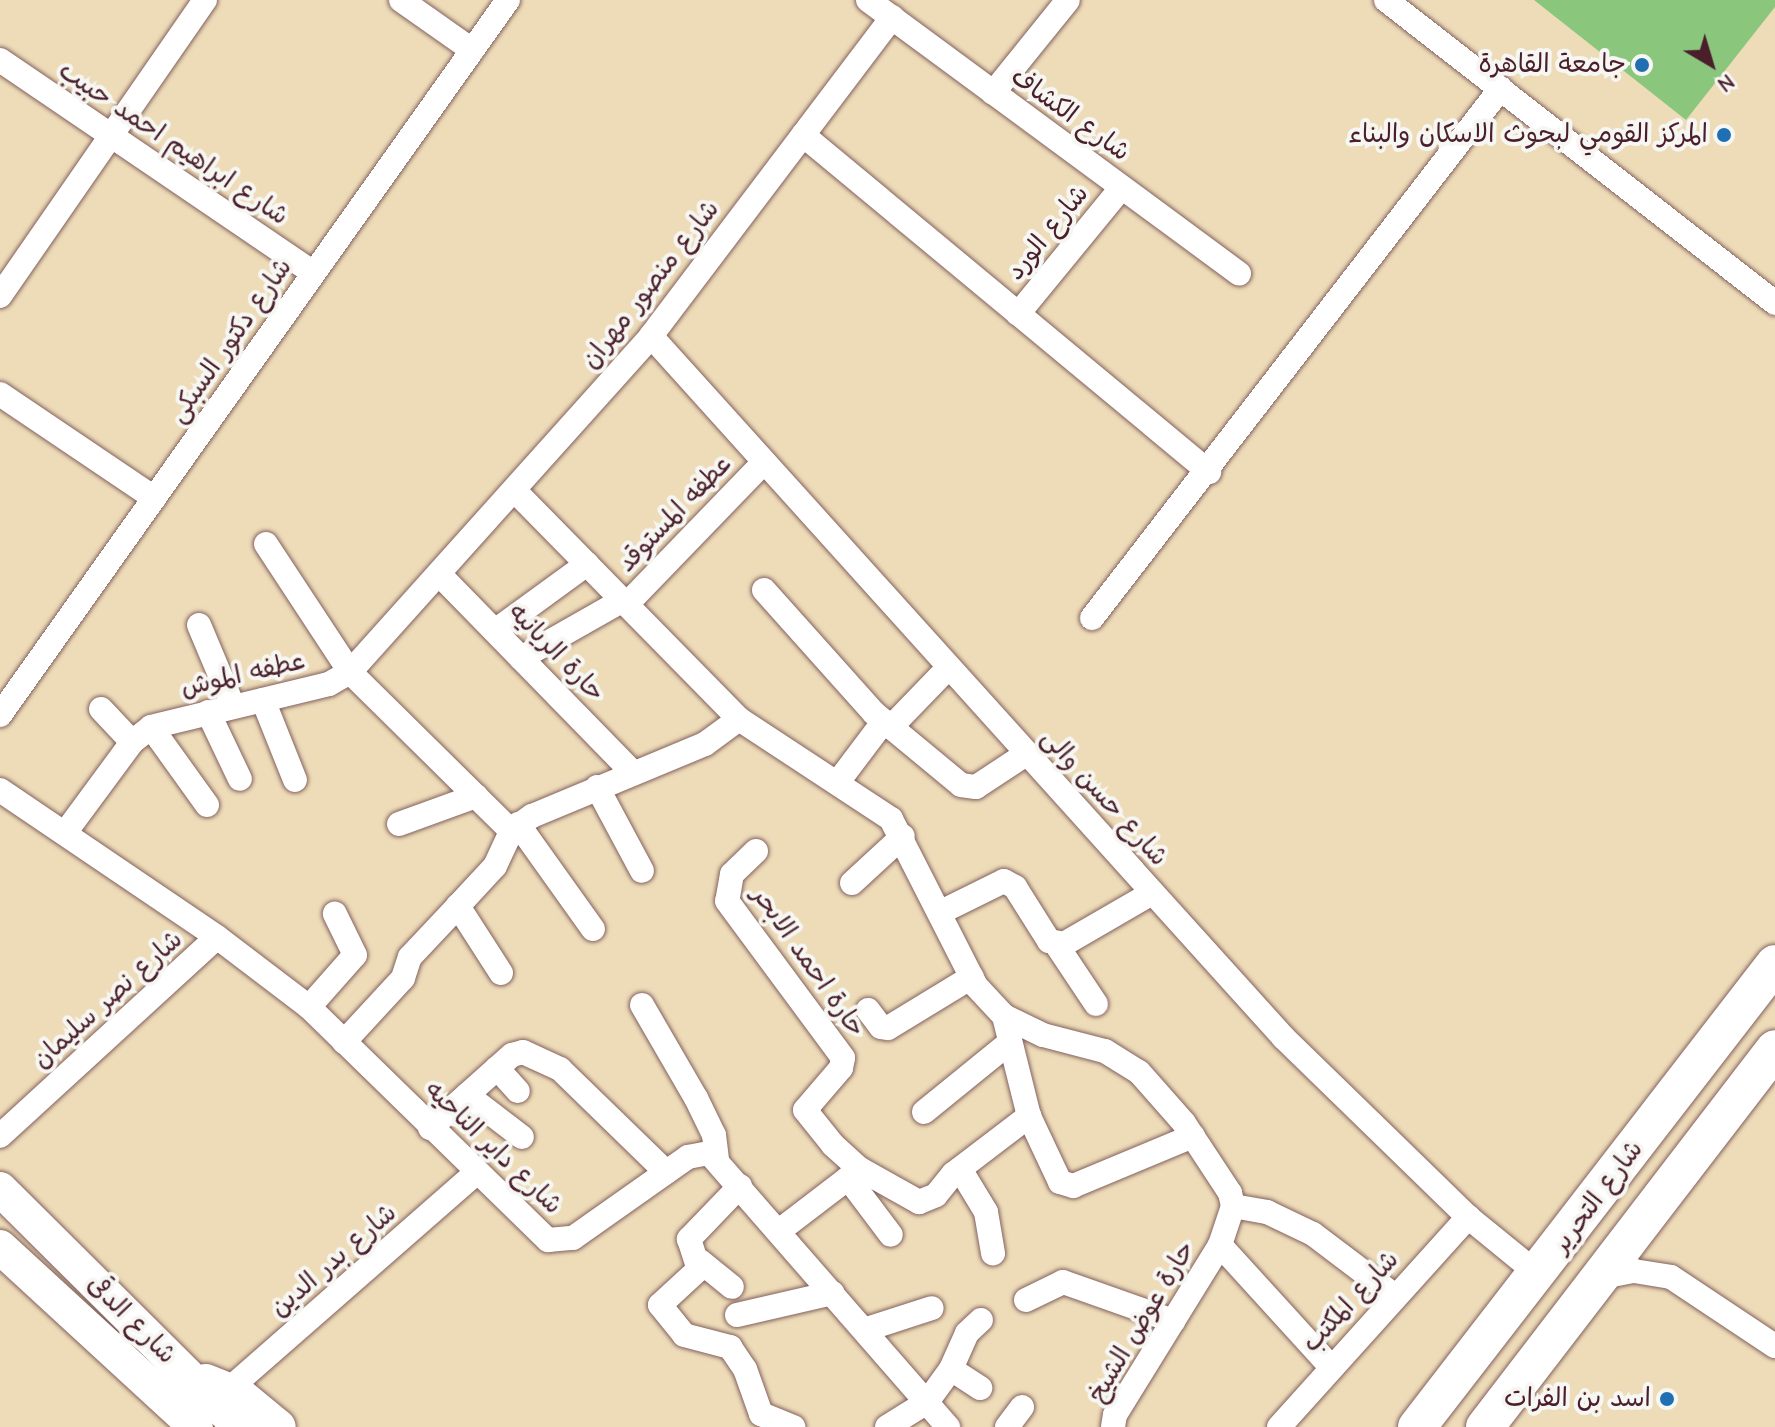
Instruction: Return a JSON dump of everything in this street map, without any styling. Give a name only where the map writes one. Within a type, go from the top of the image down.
[{"type":"main road","name":"شارع التحرير","points":[[1417,1427],[1757,1013],[1775,964]]},
{"type":"main road","name":"شارع التحرير","points":[[1485,1427],[1775,1049]]},
{"type":"main road","name":"شارع الدقى","points":[[0,1189],[184,1371],[228,1390],[279,1427]]},
{"type":"main road","name":"شارع الدقى","points":[[0,1247],[196,1427]]},
{"type":"main road","points":[[184,1371],[240,1427]]},
{"type":"street","points":[[0,296],[205,0]]},
{"type":"street","points":[[401,0],[472,50]]},
{"type":"street","name":"شارع دكتور السبكى","points":[[0,715],[508,0]]},
{"type":"street","name":"شارع الكشاف","points":[[868,0],[1239,274]]},
{"type":"street","points":[[993,93],[1068,0]]},
{"type":"street","points":[[1386,0],[1775,303]]},
{"type":"street","name":"شارع منصور مهران","points":[[439,574],[651,336],[892,17]]},
{"type":"street","name":"شارع ابراهيم احمد حبيب","points":[[0,60],[314,273]]},
{"type":"street","points":[[1092,618],[1209,472],[1501,88]]},
{"type":"street","points":[[803,135],[1209,472]]},
{"type":"street","name":"شارع الورد","points":[[1018,314],[1121,188]]},
{"type":"street","name":"شارع حسن والى","points":[[651,336],[1284,1038],[1468,1217],[1539,1275]]},
{"type":"street","points":[[0,394],[154,498]]},
{"type":"street","name":"عطفه المستوقد","points":[[521,658],[625,602],[763,463]]},
{"type":"street","points":[[515,491],[739,719],[872,802],[903,836],[972,977],[1004,1016],[1043,1035],[1121,1058],[1193,1136],[1223,1179],[1233,1206],[1220,1245],[1330,1366]]},
{"type":"street","points":[[266,544],[350,672],[476,796],[515,827],[593,929]]},
{"type":"street","points":[[495,631],[587,564]]},
{"type":"street","name":"حارة الريانيه","points":[[439,574],[632,772]]},
{"type":"street","name":"عطفه الموش","points":[[142,735],[208,712],[329,684],[350,672],[439,574]]},
{"type":"street","points":[[764,590],[888,724],[966,788],[1026,754]]},
{"type":"street","points":[[199,625],[233,706]]},
{"type":"street","points":[[838,782],[888,724],[948,668]]},
{"type":"street","points":[[263,700],[295,780]]},
{"type":"street","points":[[101,709],[142,735],[207,805]]},
{"type":"street","points":[[208,712],[240,779]]},
{"type":"street","points":[[344,1042],[403,978],[410,957],[495,866],[515,827],[597,787],[705,744],[739,719]]},
{"type":"street","points":[[65,833],[142,735]]},
{"type":"street","points":[[597,787],[642,871]]},
{"type":"street","name":"شارع داير الناحيه","points":[[0,790],[217,937],[309,1007],[540,1236],[558,1243],[573,1238],[699,1152],[717,1160]]},
{"type":"street","points":[[399,824],[476,796]]},
{"type":"street","points":[[852,883],[903,836]]},
{"type":"street","name":"حارة احمد الابحر","points":[[756,851],[732,874],[727,901],[840,1053],[841,1068],[805,1110],[854,1174]]},
{"type":"street","points":[[941,912],[1004,881],[1056,944],[1096,1004]]},
{"type":"street","points":[[1056,944],[1152,893]]},
{"type":"street","points":[[458,906],[501,973]]},
{"type":"street","points":[[309,1007],[355,955],[335,914]]},
{"type":"street","name":"شارع نصر سليمان","points":[[0,1136],[217,937]]},
{"type":"street","points":[[868,1010],[881,1027],[888,1028],[972,977]]},
{"type":"street","points":[[642,1005],[702,1110],[714,1135],[717,1160],[948,1427]]},
{"type":"street","points":[[1004,1016],[1029,1116],[1060,1182],[1073,1186],[1193,1136]]},
{"type":"street","points":[[924,1112],[1010,1042]]},
{"type":"street","points":[[430,1128],[505,1062],[523,1052],[560,1069],[666,1172]]},
{"type":"street","points":[[505,1062],[518,1091]]},
{"type":"street","points":[[467,1095],[522,1137]]},
{"type":"street","points":[[854,1174],[919,1202],[936,1195],[960,1169],[1029,1116]]},
{"type":"street","points":[[960,1169],[986,1212],[993,1253]]},
{"type":"street","name":"شارع بدر الدين","points":[[228,1390],[476,1173]]},
{"type":"street","points":[[779,1231],[854,1174]]},
{"type":"street","points":[[854,1174],[891,1235]]},
{"type":"street","points":[[732,1287],[700,1261],[689,1239],[740,1186]]},
{"type":"street","points":[[1233,1206],[1267,1212],[1313,1234],[1395,1296]]},
{"type":"street","name":"شارع المكتب","points":[[1279,1427],[1330,1366],[1468,1217]]},
{"type":"street","name":"حارة عوض الشيخ","points":[[1113,1427],[1115,1415],[1220,1245]]},
{"type":"street","points":[[700,1261],[694,1274],[661,1299],[661,1307],[684,1335],[730,1347],[761,1414],[794,1427]]},
{"type":"street","points":[[1597,1278],[1634,1271],[1671,1277],[1775,1346]]},
{"type":"street","points":[[1026,1300],[1063,1282],[1173,1321]]},
{"type":"street","points":[[737,1315],[832,1293]]},
{"type":"street","points":[[864,1330],[932,1308]]},
{"type":"street","points":[[887,1427],[927,1402],[951,1369],[967,1333],[981,1320]]},
{"type":"street","points":[[951,1369],[980,1388]]},
{"type":"street","points":[[1007,1427],[1022,1407]]},
{"type":"green space","name":"جامعة القاهرة","points":[[1534,0],[1775,0],[1775,7],[1686,120]]},
{"type":"place","name":"جامعة القاهرة","points":[[1642,65]]},
{"type":"place","name":"المركز القومي لبحوث الاسكان والبناء","points":[[1724,135]]},
{"type":"place","name":"اسد بن الفرات","points":[[1667,1399]]}]
